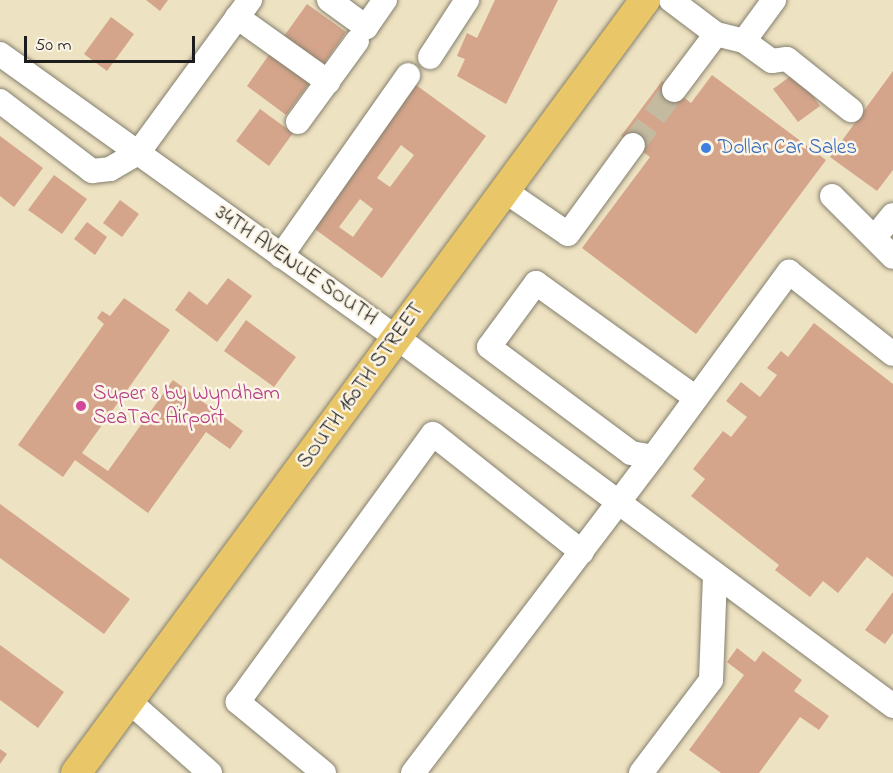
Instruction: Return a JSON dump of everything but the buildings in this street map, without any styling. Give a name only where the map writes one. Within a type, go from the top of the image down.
[{"type":"main road","name":"SOUTH 160TH STREET","points":[[76,773],[645,0]]},
{"type":"street","points":[[329,0],[366,27],[385,0]]},
{"type":"street","points":[[430,57],[467,0]]},
{"type":"street","points":[[670,0],[716,34],[744,41],[772,61],[788,59],[851,110]]},
{"type":"street","points":[[744,41],[774,0]]},
{"type":"street","points":[[0,101],[92,171],[110,169],[138,153],[243,9],[328,82]]},
{"type":"street","points":[[674,90],[716,34]]},
{"type":"street","points":[[298,122],[357,41]]},
{"type":"street","name":"34TH AVENUE SOUTH","points":[[0,54],[396,337],[618,505],[893,706]]},
{"type":"street","points":[[281,256],[408,75]]},
{"type":"street","points":[[505,191],[568,234],[633,145]]},
{"type":"street","points":[[832,196],[893,257]]},
{"type":"street","points":[[875,237],[893,215]]},
{"type":"street","points":[[413,773],[618,505],[789,272],[893,354]]},
{"type":"street","points":[[653,457],[631,453],[489,347],[536,283],[696,398]]},
{"type":"street","points":[[324,773],[238,702],[434,434],[582,552]]},
{"type":"street","points":[[641,773],[711,680],[715,576]]},
{"type":"street","points":[[130,702],[210,773]]},
{"type":"tunnel","points":[[633,145],[674,90]]},
{"type":"place","name":"Dollar Car Sales","points":[[706,148]]},
{"type":"place","name":"Super 8 by Wyndham SeaTac Airport","points":[[81,406]]}]
